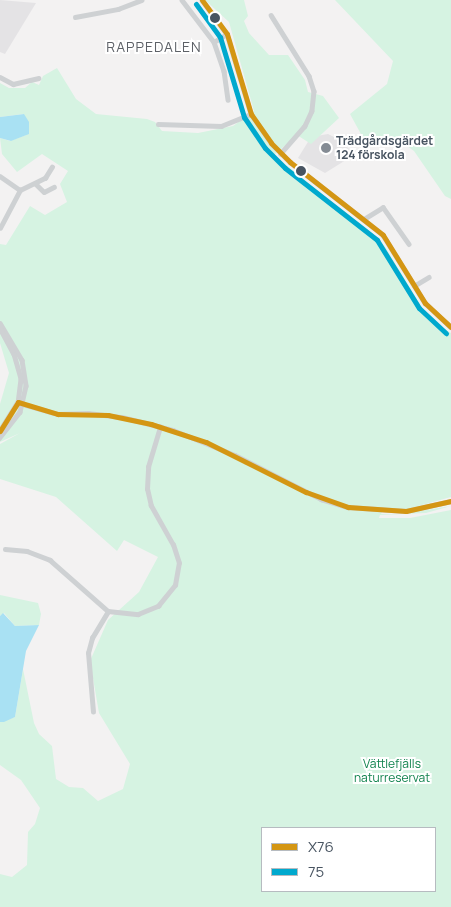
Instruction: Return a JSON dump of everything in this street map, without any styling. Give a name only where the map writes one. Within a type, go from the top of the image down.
[{"type":"street","points":[[75,17],[118,9],[141,0]]},
{"type":"street","points":[[182,0],[214,42],[224,71],[228,100]]},
{"type":"street","points":[[202,0],[227,34],[251,114],[281,154],[364,219],[391,244],[414,286],[432,311],[451,327]]},
{"type":"street","points":[[271,15],[309,76],[314,90],[312,111],[306,126],[281,154]]},
{"type":"street","points":[[214,42],[227,34]]},
{"type":"street","points":[[0,76],[13,84],[38,78]]},
{"type":"street","points":[[158,124],[222,126],[251,114]]},
{"type":"street","points":[[0,228],[20,190],[36,184],[52,167]]},
{"type":"street","points":[[0,185],[2,178],[20,190]]},
{"type":"street","points":[[36,184],[44,192],[54,186]]},
{"type":"street","points":[[364,219],[383,207],[409,244]]},
{"type":"street","points":[[414,286],[429,277]]},
{"type":"street","points":[[0,322],[24,367],[26,386],[21,403],[0,438]]},
{"type":"street","points":[[0,328],[20,369],[21,403],[0,431]]},
{"type":"street","points":[[21,403],[50,412],[108,415],[160,427],[217,447],[306,492],[348,507],[406,511],[451,501]]},
{"type":"street","points":[[5,549],[27,551],[50,560],[108,611],[129,615],[146,612],[163,602],[175,584],[177,554],[150,506],[147,489],[148,467],[160,427]]},
{"type":"street","points":[[93,712],[88,653],[92,638],[108,611]]},
{"type":"shaded area","points":[[0,0],[36,3],[5,54],[0,52]]},
{"type":"shaded area","name":"Trädgårdsgärdet 124 förskola","points":[[328,134],[342,141],[354,155],[325,173],[298,158],[311,137]]},
{"type":"green space","name":"Vättlefjälls naturreservat","points":[[205,0],[244,0],[248,16],[244,21],[249,33],[269,55],[288,55],[305,80],[308,92],[323,96],[339,118],[311,144],[297,135],[274,155],[384,245],[421,306],[436,324],[451,333],[451,497],[408,509],[384,509],[381,514],[401,514],[451,506],[426,513],[380,515],[379,518],[410,518],[451,510],[451,907],[0,907],[0,874],[12,877],[27,865],[28,832],[35,824],[40,808],[21,780],[0,765],[0,722],[15,717],[23,669],[34,723],[39,734],[52,746],[56,779],[69,787],[83,788],[98,801],[123,789],[130,764],[99,713],[90,661],[108,620],[139,592],[158,557],[124,540],[117,551],[56,497],[0,479],[0,444],[20,433],[0,442],[0,404],[9,373],[0,343],[0,244],[6,245],[30,206],[45,215],[67,202],[60,184],[68,171],[42,154],[17,172],[2,154],[0,138],[10,141],[26,135],[23,114],[0,117],[0,83],[9,88],[25,88],[32,82],[39,85],[43,76],[57,68],[76,99],[96,114],[147,119],[155,122],[162,131],[198,133],[233,126],[254,111],[229,22]]},
{"type":"green space","points":[[335,0],[451,0],[451,199],[445,196],[414,151],[403,143],[368,147],[350,114],[387,84],[393,61]]},
{"type":"green space","points":[[0,595],[38,603],[41,614],[39,625],[15,626],[4,613],[0,616]]},
{"type":"water","points":[[24,114],[29,122],[29,134],[11,141],[0,138],[0,117]]},
{"type":"water","points":[[3,613],[15,626],[39,625],[26,651],[15,717],[0,722],[0,616]]},
{"type":"transit line","name":"X76","points":[[202,0],[227,34],[251,114],[271,143],[290,162],[383,235],[425,303],[451,327]]},
{"type":"transit line","name":"75","points":[[196,4],[220,37],[244,117],[265,148],[285,168],[377,240],[419,308],[446,333]]},
{"type":"transit line","name":"X76","points":[[0,431],[18,402],[58,414],[108,415],[151,424],[206,442],[306,492],[348,507],[406,511],[451,501]]},
{"type":"place","name":"Trädgårdsgärdet 124 förskola","points":[[326,148]]},
{"type":"district","name":"RAPPEDALEN","points":[[154,47]]}]
